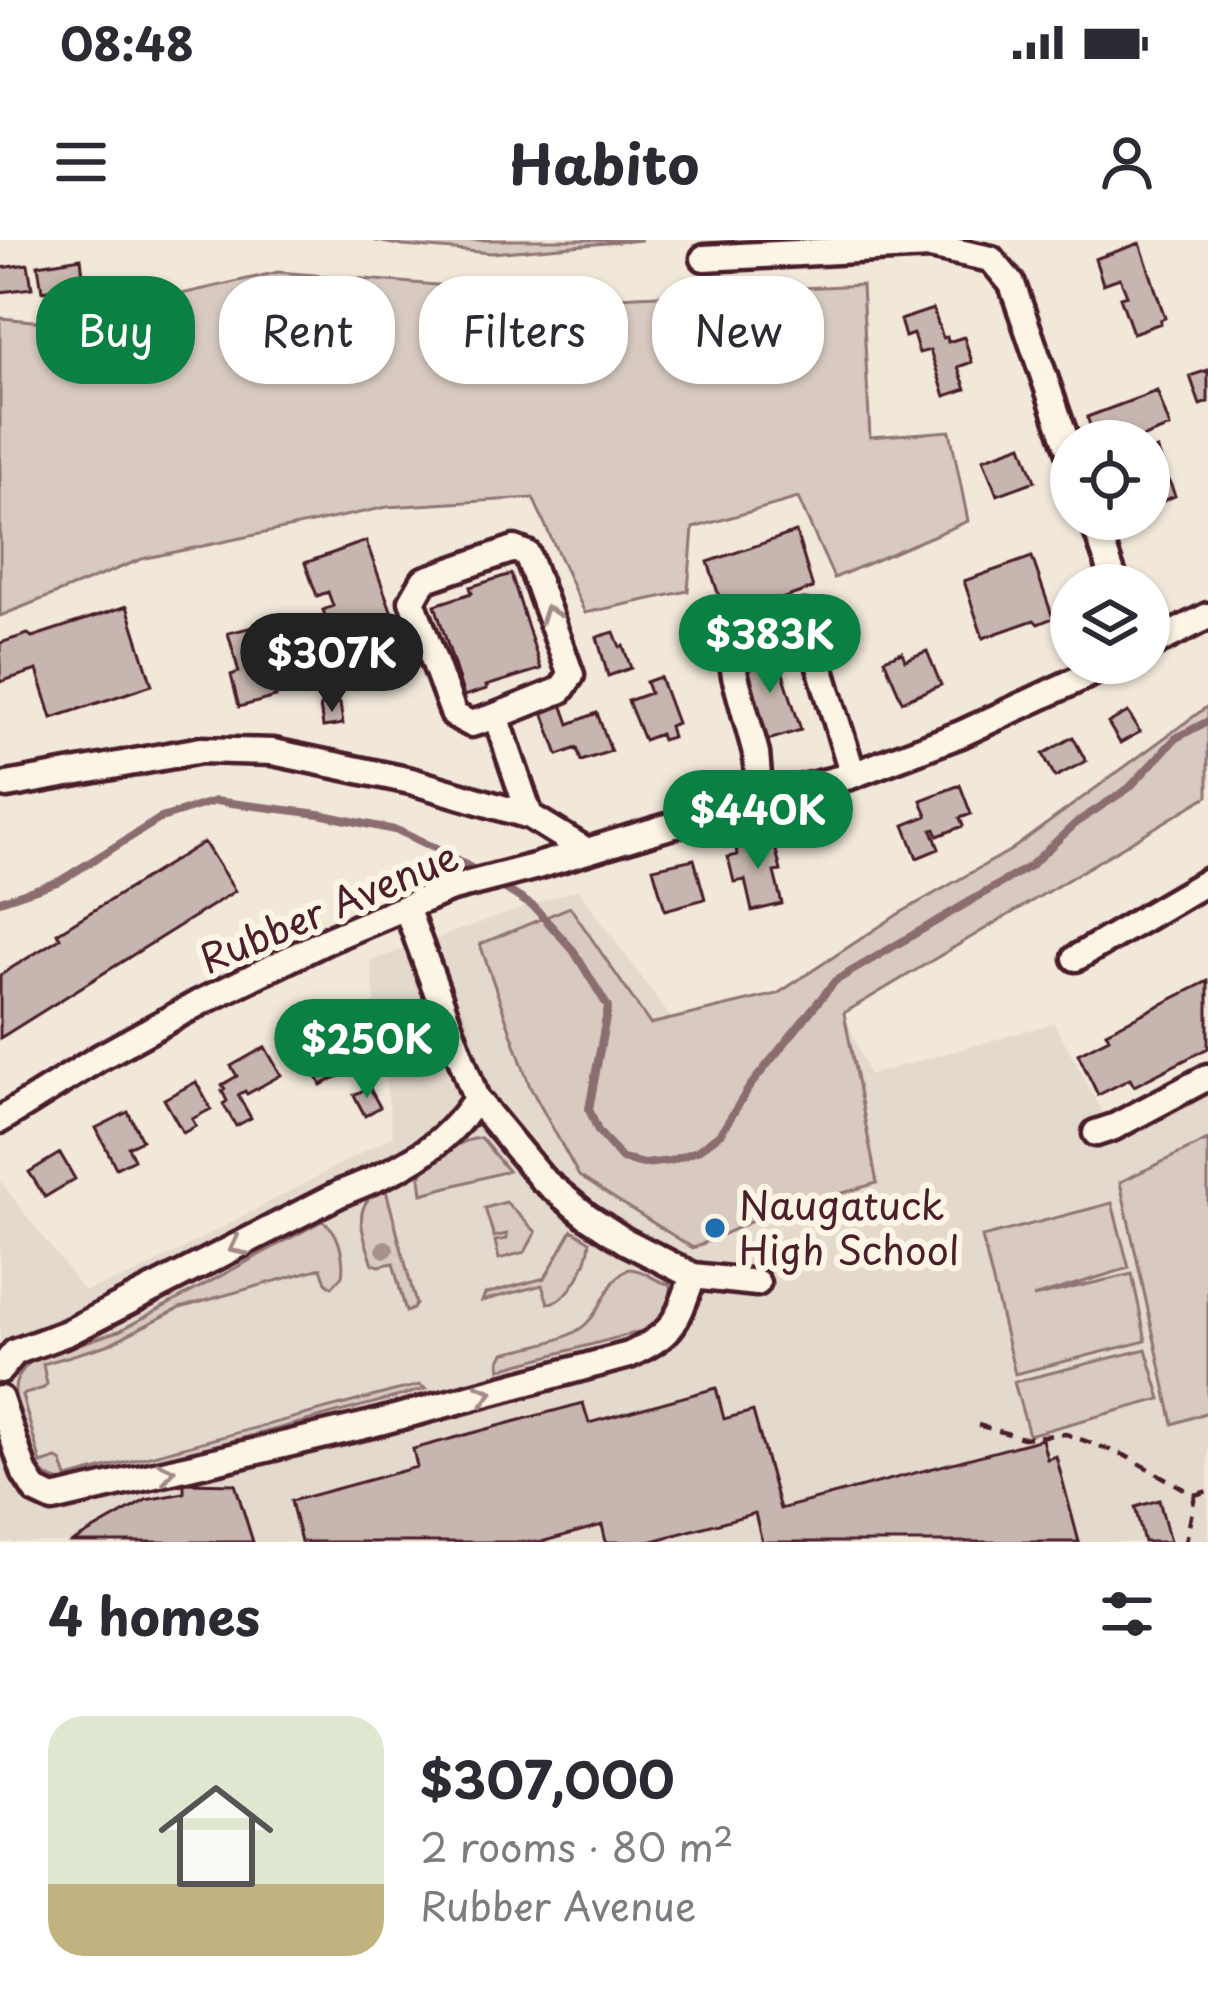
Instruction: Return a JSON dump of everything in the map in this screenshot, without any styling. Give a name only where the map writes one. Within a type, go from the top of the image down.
[{"type":"street","points":[[704,258],[930,245],[991,260],[1012,284],[1059,420]]},
{"type":"street","points":[[514,549],[527,554],[571,675],[561,690],[496,716],[471,724],[454,715],[412,601],[424,580],[514,549]]},
{"type":"street","points":[[760,799],[756,753],[730,644],[804,614],[853,775]]},
{"type":"street","points":[[1170,635],[1208,616]]},
{"type":"street","name":"Rubber Avenue","points":[[0,1120],[199,1003],[330,938],[449,889],[853,775],[962,734],[1068,684]]},
{"type":"street","points":[[496,716],[530,816]]},
{"type":"street","points":[[7,785],[201,750],[273,752],[411,781],[530,816],[586,851]]},
{"type":"street","points":[[1076,958],[1208,881]]},
{"type":"street","points":[[406,907],[476,1099],[542,1179],[625,1241],[693,1276],[757,1283]]},
{"type":"street","points":[[1096,1133],[1208,1077]]},
{"type":"street","points":[[0,1370],[15,1352],[68,1333],[429,1151],[460,1124],[476,1099]]},
{"type":"street","points":[[0,1399],[25,1474],[37,1491],[53,1499],[372,1424],[629,1355],[657,1342],[676,1323],[693,1276]]},
{"type":"path","points":[[978,1424],[1023,1438],[1066,1434],[1124,1456],[1195,1496]]},
{"type":"path","points":[[1195,1496],[1208,1491]]},
{"type":"path","points":[[1186,1542],[1195,1496]]},
{"type":"shaded area","points":[[372,240],[642,240],[492,253]]},
{"type":"shaded area","points":[[278,272],[327,276],[261,276]]},
{"type":"shaded area","points":[[395,282],[419,284],[419,384],[628,384],[628,296],[652,295],[652,384],[824,384],[824,287],[862,285],[870,437],[950,431],[968,521],[834,578],[798,498],[693,528],[688,591],[585,613],[533,498],[387,507],[142,559],[0,616],[0,318],[36,321],[36,384],[195,384],[195,291],[219,285],[219,384],[395,384]]},
{"type":"shaded area","points":[[1208,706],[1208,796],[844,1013],[877,1183],[761,1217],[693,1248],[579,1176],[530,1087],[480,944],[570,907],[650,1024],[777,994],[900,913],[1011,850]]},
{"type":"shaded area","name":"Naugatuck High School","points":[[578,889],[720,1086],[844,1013],[869,1075],[1054,1023],[1119,1141],[1208,1095],[1208,1542],[0,1542],[0,1181],[84,1291],[135,1274],[393,1136],[370,961]]},
{"type":"shaded area","points":[[478,1138],[508,1171],[422,1194],[420,1177],[430,1163]]},
{"type":"shaded area","points":[[1208,1140],[1208,1412],[1173,1424],[1120,1182]]},
{"type":"shaded area","points":[[378,1190],[386,1190],[416,1304],[406,1312],[393,1263],[373,1264],[363,1234],[364,1206]]},
{"type":"shaded area","points":[[506,1202],[536,1232],[525,1252],[499,1259],[495,1241],[507,1239],[507,1234],[494,1237],[485,1208]]},
{"type":"shaded area","points":[[1112,1203],[1129,1268],[1033,1297],[1132,1274],[1146,1341],[1015,1374],[982,1237]]},
{"type":"shaded area","points":[[322,1221],[333,1230],[341,1253],[342,1276],[332,1287],[321,1268],[180,1308],[107,1345],[43,1364],[47,1384],[22,1395],[41,1464],[57,1459],[67,1478],[394,1391],[420,1385],[426,1389],[78,1482],[57,1481],[43,1472],[25,1439],[16,1401],[18,1378],[33,1359],[119,1331]]},
{"type":"shaded area","points":[[572,1230],[590,1241],[589,1250],[564,1296],[548,1303],[542,1285],[482,1301],[485,1294],[545,1278]]},
{"type":"shaded area","points":[[629,1269],[670,1284],[668,1308],[653,1328],[500,1369],[504,1353],[579,1329]]},
{"type":"shaded area","points":[[1146,1349],[1161,1399],[1029,1435],[1014,1382]]},
{"type":"building","points":[[1140,243],[1165,318],[1133,333],[1120,297],[1127,295],[1120,278],[1103,284],[1095,259]]},
{"type":"building","points":[[81,258],[83,276],[40,276],[38,265]]},
{"type":"building","points":[[28,264],[32,288],[0,292],[0,268]]},
{"type":"building","points":[[933,309],[943,338],[948,342],[964,337],[972,362],[958,367],[966,389],[945,396],[930,350],[919,353],[913,334],[905,337],[900,320]]},
{"type":"building","points":[[1208,370],[1208,402],[1200,405],[1190,376]]},
{"type":"building","points":[[1157,391],[1167,420],[1088,420]]},
{"type":"building","points":[[1022,445],[1035,481],[997,495],[983,459]]},
{"type":"building","points":[[796,532],[813,588],[726,618],[708,562]]},
{"type":"building","points":[[366,541],[407,655],[386,664],[383,657],[345,671],[323,610],[333,606],[328,592],[317,596],[305,563]]},
{"type":"building","points":[[1032,557],[1050,619],[983,638],[964,581]]},
{"type":"building","points":[[511,574],[541,669],[464,696],[435,605]]},
{"type":"building","points":[[127,606],[152,685],[52,718],[37,670],[0,682],[0,643]]},
{"type":"building","points":[[257,626],[276,697],[239,707],[231,675],[239,672],[228,633]]},
{"type":"building","points":[[614,632],[631,668],[608,676],[597,637]]},
{"type":"building","points":[[776,651],[801,730],[765,741],[740,662]]},
{"type":"building","points":[[927,651],[941,685],[902,701],[884,659],[902,652],[905,660]]},
{"type":"building","points":[[660,677],[677,723],[669,726],[672,737],[662,740],[660,734],[644,740],[628,701],[650,693],[646,682]]},
{"type":"building","points":[[340,703],[343,724],[323,727],[320,706]]},
{"type":"building","points":[[562,704],[569,724],[597,713],[611,751],[581,761],[577,748],[558,755],[543,712]]},
{"type":"building","points":[[1128,712],[1140,732],[1120,743],[1108,723]]},
{"type":"building","points":[[1073,737],[1086,761],[1055,777],[1043,754]]},
{"type":"building","points":[[960,785],[971,814],[960,818],[963,826],[938,836],[932,830],[939,849],[917,858],[904,825],[927,816],[921,800]]},
{"type":"building","points":[[758,837],[759,841],[773,838],[781,871],[774,872],[782,904],[752,911],[745,880],[734,882],[728,857],[737,855],[736,847],[742,841]]},
{"type":"building","points":[[204,842],[235,891],[0,1038],[0,975],[60,938],[57,933]]},
{"type":"building","points":[[694,859],[705,899],[665,910],[653,868]]},
{"type":"building","points":[[1208,981],[1208,1048],[1134,1086],[1130,1079],[1098,1095],[1078,1054],[1109,1038],[1106,1032]]},
{"type":"building","points":[[326,1020],[351,1070],[321,1085],[305,1051],[297,1055],[289,1038]]},
{"type":"building","points":[[265,1047],[281,1075],[238,1095],[251,1118],[236,1126],[223,1104],[227,1101],[222,1085],[237,1076],[231,1066]]},
{"type":"building","points":[[196,1082],[211,1109],[192,1119],[196,1126],[183,1133],[164,1099]]},
{"type":"building","points":[[369,1087],[380,1107],[365,1116],[354,1095]]},
{"type":"building","points":[[128,1112],[142,1140],[128,1147],[134,1159],[116,1168],[96,1128]]},
{"type":"building","points":[[60,1153],[75,1179],[45,1197],[29,1172]]},
{"type":"building","points":[[716,1388],[724,1419],[753,1411],[780,1509],[1042,1439],[1047,1459],[1056,1456],[1079,1542],[762,1542],[755,1513],[649,1542],[606,1542],[602,1525],[541,1542],[301,1542],[291,1501],[417,1467],[413,1449],[583,1403],[589,1423]]},
{"type":"building","points":[[184,1483],[235,1484],[253,1542],[72,1542],[146,1500],[184,1493]]},
{"type":"building","points":[[1159,1500],[1170,1542],[1144,1542],[1135,1507]]},
{"type":"waterway","points":[[496,883],[534,907],[573,950],[608,1007],[589,1109],[598,1131],[622,1159],[644,1164],[670,1161],[697,1151],[721,1133],[750,1086],[835,981],[1030,866],[1077,822],[1129,788],[1176,738],[1208,721]]},
{"type":"waterway","points":[[0,901],[60,881],[161,818],[215,801],[319,814],[399,831],[483,875]]},
{"type":"place","name":"Naugatuck High School","points":[[715,1228]]}]
